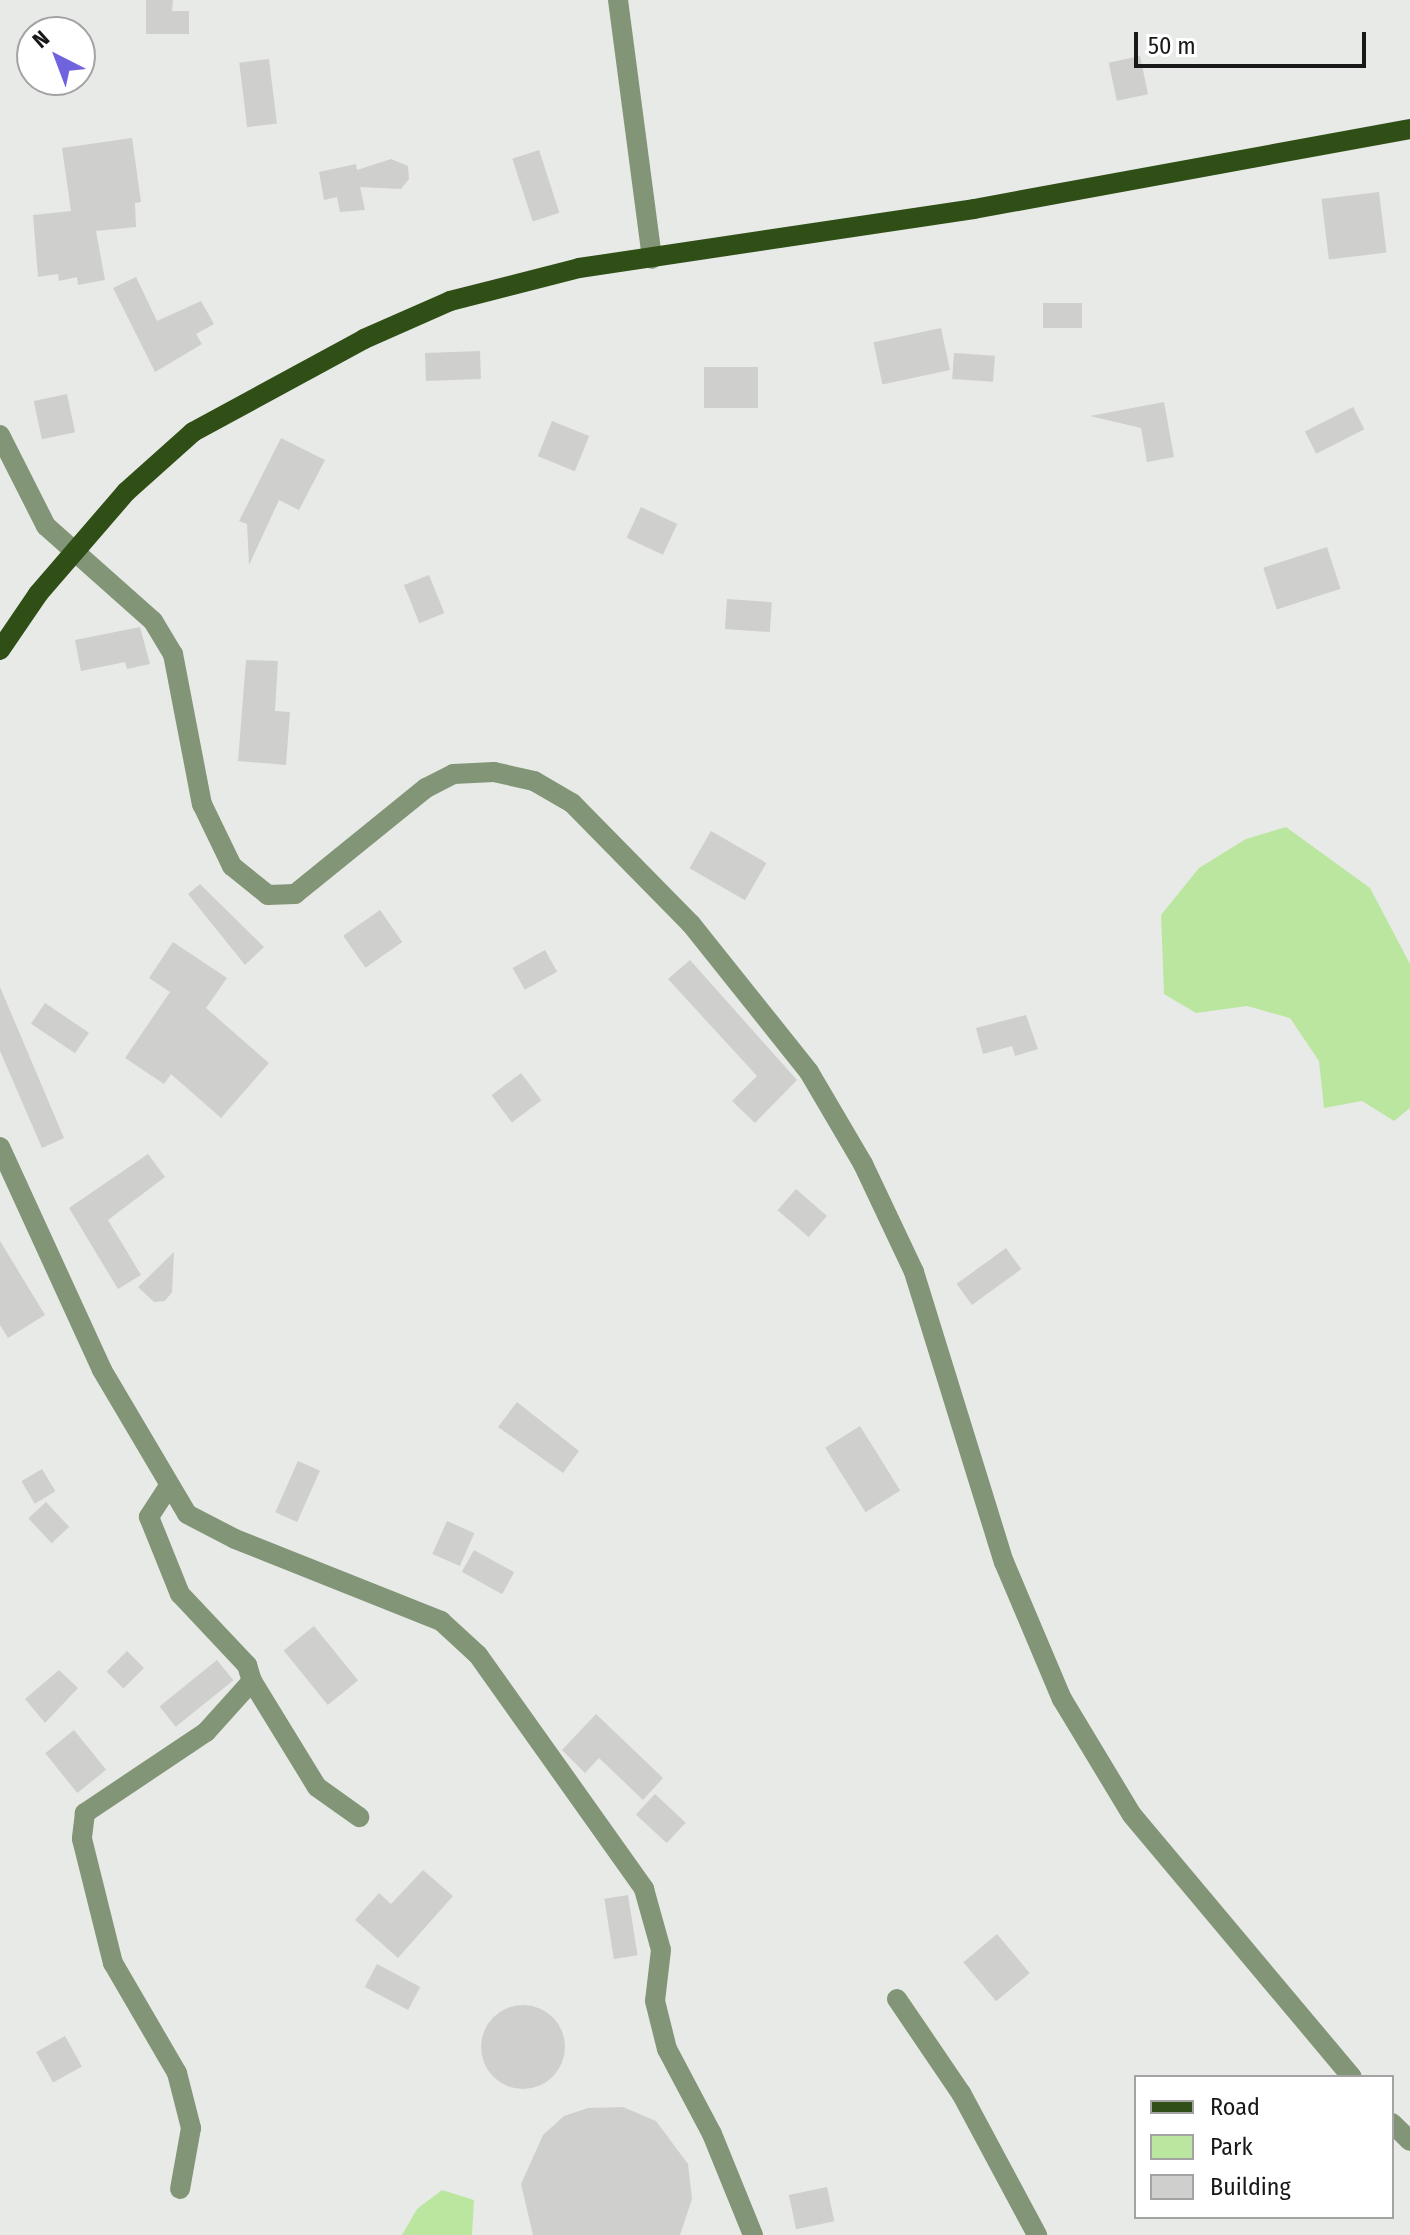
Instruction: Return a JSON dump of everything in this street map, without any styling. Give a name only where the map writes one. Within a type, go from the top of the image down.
[{"type":"main road","points":[[0,650],[76,549],[126,492],[193,432],[364,339],[450,301],[579,268],[974,209],[1410,129]]},
{"type":"street","points":[[618,0],[652,259]]},
{"type":"street","points":[[0,435],[46,526],[76,549],[106,583],[153,621],[173,654],[202,804],[232,866],[268,895],[295,894],[440,781],[453,774],[494,772],[534,781],[572,803],[691,924],[809,1072],[863,1164],[914,1272],[1004,1562],[1062,1699],[1132,1815],[1350,2075]]},
{"type":"street","points":[[0,1147],[102,1370],[187,1514],[235,1539],[441,1621],[478,1655],[644,1889],[661,1950],[655,2001],[667,2049],[712,2134],[753,2235]]},
{"type":"street","points":[[169,1486],[149,1517],[180,1594],[247,1665],[252,1681],[317,1787],[359,1817]]},
{"type":"street","points":[[180,2189],[191,2128],[177,2073],[113,1963],[82,1839],[85,1813],[206,1732],[252,1681]]},
{"type":"street","points":[[897,1999],[961,2093],[1037,2235]]},
{"type":"street","points":[[1394,2125],[1410,2141]]},
{"type":"green space","points":[[1286,827],[1370,888],[1410,964],[1410,1108],[1394,1121],[1362,1101],[1324,1108],[1319,1061],[1290,1018],[1247,1006],[1196,1013],[1164,994],[1161,915],[1199,868],[1246,839]]},
{"type":"green space","points":[[442,2190],[474,2200],[472,2235],[402,2235],[417,2209]]},
{"type":"building","points":[[146,0],[173,0],[172,11],[189,11],[189,34],[146,34]]},
{"type":"building","points":[[1140,56],[1148,94],[1117,101],[1109,63]]},
{"type":"building","points":[[269,59],[277,124],[247,127],[239,63]]},
{"type":"building","points":[[132,138],[141,202],[135,203],[136,227],[96,231],[105,280],[78,285],[77,277],[59,281],[58,274],[38,277],[33,215],[71,211],[62,148]]},
{"type":"building","points":[[539,150],[559,213],[533,221],[512,159]]},
{"type":"building","points":[[391,159],[408,166],[409,179],[401,189],[360,187],[365,210],[340,212],[337,197],[324,200],[319,172],[356,164],[357,170]]},
{"type":"building","points":[[1379,192],[1386,253],[1329,260],[1321,199]]},
{"type":"building","points":[[136,277],[157,321],[201,301],[214,324],[196,334],[202,344],[155,372],[113,288]]},
{"type":"building","points":[[1043,303],[1082,303],[1082,328],[1043,328]]},
{"type":"building","points":[[941,328],[950,370],[882,384],[874,342]]},
{"type":"building","points":[[480,351],[481,379],[426,381],[425,353]]},
{"type":"building","points":[[954,353],[995,356],[993,382],[952,379]]},
{"type":"building","points":[[704,367],[758,367],[758,408],[704,408]]},
{"type":"building","points":[[67,394],[75,432],[42,439],[34,401]]},
{"type":"building","points":[[1164,402],[1174,457],[1147,462],[1141,428],[1090,416]]},
{"type":"building","points":[[1353,407],[1364,429],[1316,454],[1305,432]]},
{"type":"building","points":[[552,421],[589,436],[575,471],[538,456]]},
{"type":"building","points":[[281,438],[325,460],[299,510],[279,500],[249,565],[247,524],[239,521]]},
{"type":"building","points":[[641,507],[677,524],[663,555],[627,538]]},
{"type":"building","points":[[1327,547],[1341,589],[1277,610],[1263,568]]},
{"type":"building","points":[[429,575],[444,613],[419,623],[404,585]]},
{"type":"building","points":[[727,599],[772,602],[770,632],[725,629]]},
{"type":"building","points":[[140,627],[150,664],[127,669],[125,662],[81,671],[75,640]]},
{"type":"building","points":[[246,660],[278,661],[275,711],[290,712],[286,765],[238,761]]},
{"type":"building","points":[[711,831],[766,863],[745,900],[690,868]]},
{"type":"building","points":[[200,884],[264,947],[245,965],[188,894]]},
{"type":"building","points":[[380,910],[402,942],[366,968],[343,936]]},
{"type":"building","points":[[173,942],[227,978],[206,1008],[269,1063],[221,1118],[171,1074],[164,1084],[125,1058],[170,992],[149,978]]},
{"type":"building","points":[[545,950],[557,972],[525,990],[513,968]]},
{"type":"building","points":[[690,960],[797,1080],[755,1123],[732,1101],[757,1076],[668,979]]},
{"type":"building","points":[[0,987],[64,1138],[42,1148],[0,1051]]},
{"type":"building","points":[[45,1003],[89,1033],[75,1053],[31,1024]]},
{"type":"building","points":[[1026,1015],[1038,1049],[1015,1056],[1012,1046],[983,1054],[976,1028]]},
{"type":"building","points":[[521,1073],[541,1100],[512,1122],[491,1095]]},
{"type":"building","points":[[148,1154],[165,1177],[108,1220],[141,1275],[118,1289],[69,1208]]},
{"type":"building","points":[[796,1189],[827,1216],[809,1237],[778,1210]]},
{"type":"building","points":[[0,1241],[45,1315],[8,1338],[0,1325]]},
{"type":"building","points":[[1006,1248],[1021,1269],[972,1305],[957,1284]]},
{"type":"building","points":[[174,1252],[172,1292],[165,1301],[154,1302],[138,1287]]},
{"type":"building","points":[[517,1402],[579,1451],[563,1473],[498,1427]]},
{"type":"building","points":[[860,1426],[900,1490],[866,1512],[825,1448]]},
{"type":"building","points":[[298,1461],[320,1471],[297,1522],[275,1512]]},
{"type":"building","points":[[42,1469],[55,1491],[35,1504],[21,1481]]},
{"type":"building","points":[[46,1502],[69,1527],[52,1543],[28,1518]]},
{"type":"building","points":[[447,1521],[474,1533],[460,1566],[432,1554]]},
{"type":"building","points":[[474,1550],[514,1572],[502,1594],[462,1572]]},
{"type":"building","points":[[314,1626],[358,1680],[328,1705],[284,1651]]},
{"type":"building","points":[[127,1651],[144,1668],[123,1688],[106,1672]]},
{"type":"building","points":[[217,1660],[233,1680],[176,1727],[159,1707]]},
{"type":"building","points":[[59,1670],[78,1688],[45,1723],[25,1699]]},
{"type":"building","points":[[596,1714],[663,1778],[643,1800],[599,1758],[585,1773],[562,1750]]},
{"type":"building","points":[[74,1730],[106,1770],[77,1793],[45,1753]]},
{"type":"building","points":[[655,1794],[686,1823],[667,1843],[636,1814]]},
{"type":"building","points":[[423,1870],[453,1896],[398,1958],[355,1920],[379,1893],[391,1904]]},
{"type":"building","points":[[628,1895],[638,1955],[614,1959],[604,1899]]},
{"type":"building","points":[[997,1934],[1030,1973],[996,2001],[963,1962]]},
{"type":"building","points":[[377,1964],[420,1987],[408,2010],[365,1987]]},
{"type":"building","points":[[523,2005],[539,2008],[553,2017],[562,2031],[565,2047],[562,2063],[553,2077],[539,2086],[523,2089],[507,2086],[493,2077],[484,2063],[481,2047],[484,2031],[493,2017],[507,2008]]},
{"type":"building","points":[[65,2036],[82,2067],[53,2083],[36,2052]]},
{"type":"building","points":[[623,2107],[656,2121],[688,2164],[692,2199],[680,2235],[533,2235],[521,2184],[543,2135],[564,2116],[588,2108]]},
{"type":"building","points":[[827,2187],[834,2221],[796,2229],[789,2195]]}]
